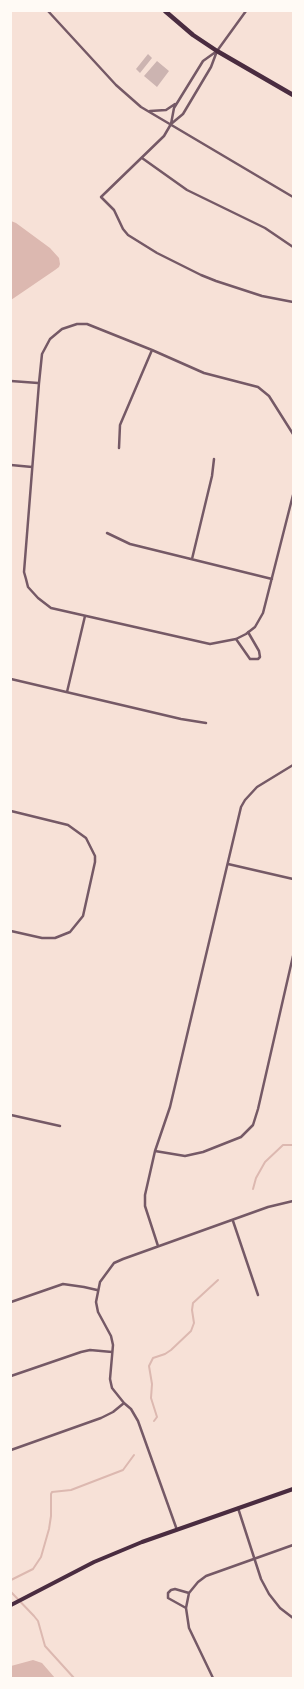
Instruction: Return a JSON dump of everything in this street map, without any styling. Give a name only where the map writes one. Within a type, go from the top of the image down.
[{"type":"main road","points":[[165,11],[217,51],[293,96]]},
{"type":"main road","points":[[11,1605],[94,1562],[142,1542],[293,1489]]},
{"type":"street","points":[[48,11],[130,98],[148,111],[293,197]]},
{"type":"street","points":[[171,124],[183,114],[211,67],[217,51],[246,11]]},
{"type":"street","points":[[217,51],[203,61],[174,108],[171,124],[164,136],[101,197],[114,210],[123,229],[128,235],[187,269],[216,281],[262,296],[293,302]]},
{"type":"street","points":[[148,111],[166,110],[177,103]]},
{"type":"street","points":[[142,158],[187,190],[265,228],[293,247]]},
{"type":"street","points":[[292,432],[269,396],[258,387],[204,373],[87,324],[69,326],[56,333],[47,342],[42,354],[24,572],[28,586],[43,603],[51,608],[210,644],[236,639],[255,627],[263,613],[293,495]]},
{"type":"street","points":[[120,448],[120,424],[152,350]]},
{"type":"street","points":[[11,381],[39,383]]},
{"type":"street","points":[[192,559],[212,476],[214,459]]},
{"type":"street","points":[[11,465],[32,466]]},
{"type":"street","points":[[107,533],[130,544],[272,579]]},
{"type":"street","points":[[67,692],[85,616]]},
{"type":"street","points":[[236,639],[250,658],[258,659],[260,657],[259,651],[248,632]]},
{"type":"street","points":[[11,679],[181,719],[206,723]]},
{"type":"street","points":[[158,1246],[145,1206],[145,1195],[155,1151],[170,1107],[241,807],[245,800],[257,787],[293,765]]},
{"type":"street","points":[[11,811],[68,825],[86,838],[95,856],[95,862],[82,916],[70,932],[55,938],[42,938],[11,931]]},
{"type":"street","points":[[228,864],[293,879]]},
{"type":"street","points":[[155,1151],[185,1156],[203,1152],[241,1137],[253,1125],[293,956]]},
{"type":"street","points":[[11,1115],[60,1126]]},
{"type":"street","points":[[177,1530],[138,1421],[131,1409],[112,1388],[110,1379],[112,1352],[111,1336],[98,1312],[96,1302],[97,1290],[105,1273],[114,1263],[268,1207],[293,1201]]},
{"type":"street","points":[[233,1221],[258,1295]]},
{"type":"street","points":[[11,1302],[63,1284],[97,1290]]},
{"type":"street","points":[[11,1376],[81,1352],[90,1350],[112,1352]]},
{"type":"street","points":[[11,1450],[101,1418],[113,1412],[124,1403]]},
{"type":"street","points":[[238,1508],[261,1579],[269,1594],[280,1608],[293,1618]]},
{"type":"street","points":[[213,1678],[189,1628],[186,1608],[189,1593],[198,1582],[206,1576],[293,1545]]},
{"type":"street","points":[[186,1608],[168,1598],[168,1593],[175,1589],[189,1593]]},
{"type":"shaded area","points":[[11,221],[16,223],[50,248],[59,258],[60,264],[55,270],[11,300]]},
{"type":"shaded area","points":[[33,1660],[42,1663],[55,1678],[11,1678],[11,1666]]},
{"type":"building","points":[[148,54],[152,58],[140,73],[136,69]]},
{"type":"building","points":[[157,61],[169,71],[157,87],[144,76]]},
{"type":"waterway","points":[[253,1189],[256,1178],[265,1162],[283,1145],[293,1145]]},
{"type":"waterway","points":[[154,1421],[157,1417],[151,1398],[152,1384],[149,1366],[153,1358],[165,1354],[171,1350],[191,1331],[194,1323],[192,1310],[193,1303],[218,1280]]},
{"type":"waterway","points":[[11,1580],[33,1569],[41,1557],[49,1529],[52,1492],[71,1490],[123,1470],[134,1455]]},
{"type":"waterway","points":[[11,1592],[38,1621],[45,1646],[74,1678]]}]
